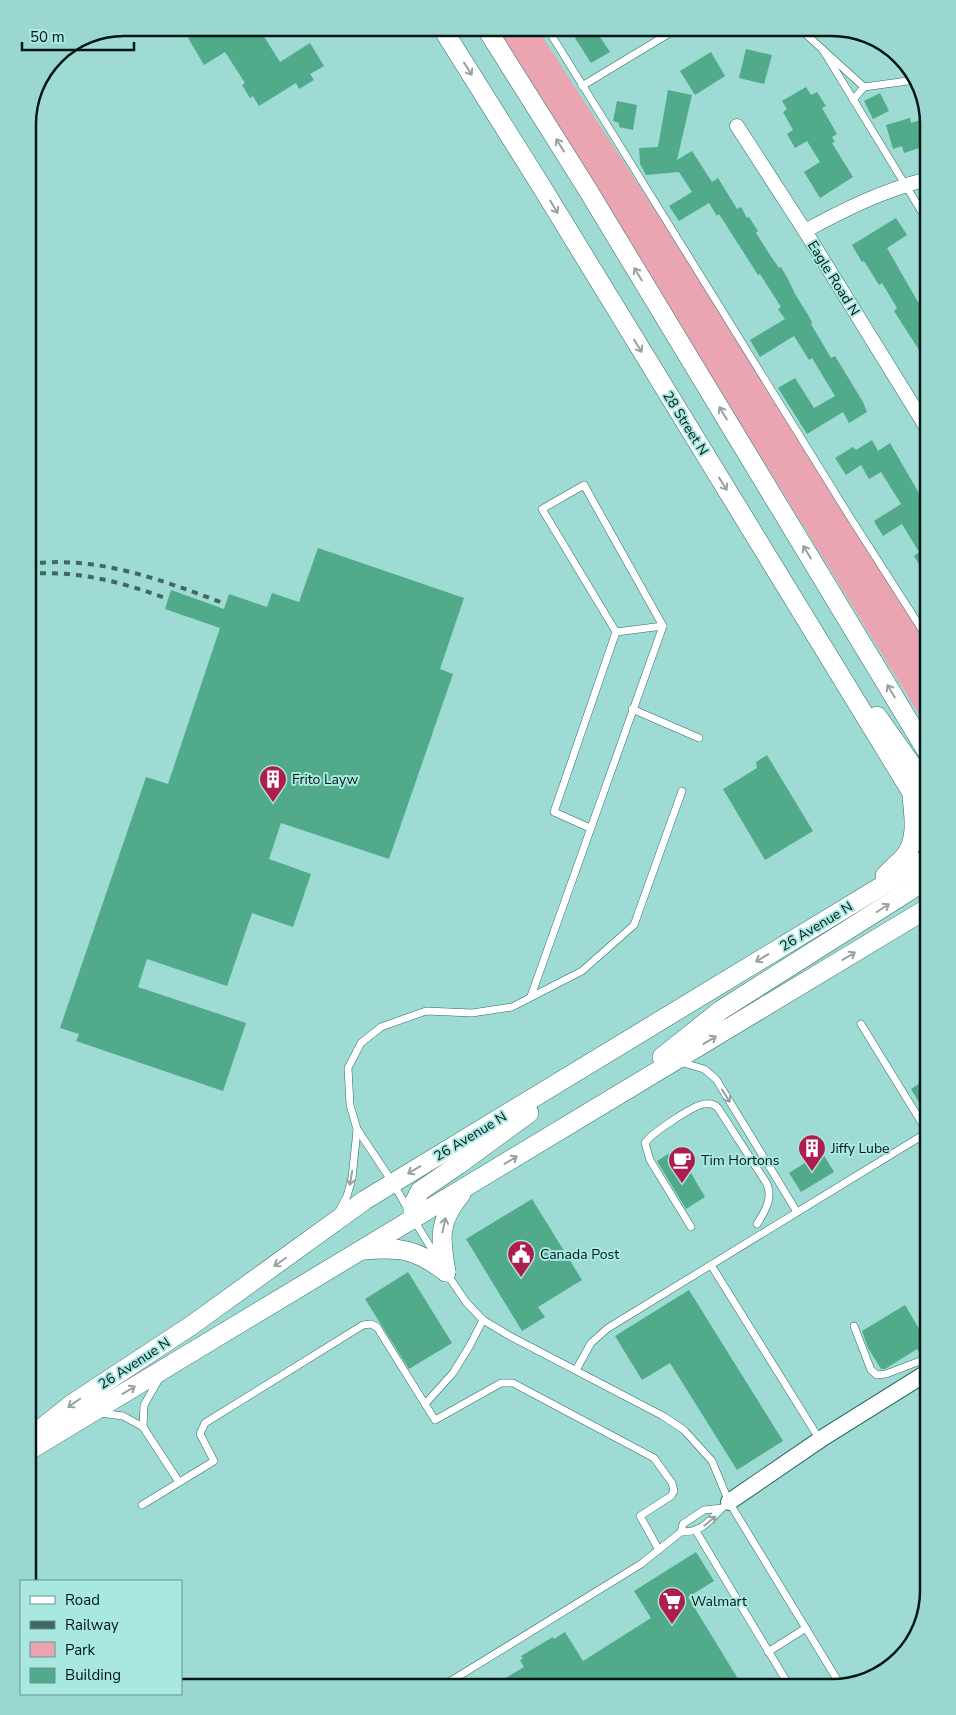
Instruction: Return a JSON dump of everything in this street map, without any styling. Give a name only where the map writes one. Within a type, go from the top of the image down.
[{"type":"main road","name":"28 Street N","points":[[447,36],[543,189],[824,649],[920,790]]},
{"type":"main road","points":[[491,36],[591,195],[920,736]]},
{"type":"main road","points":[[864,897],[906,854],[915,827],[920,790]]},
{"type":"main road","name":"26 Avenue N","points":[[36,1432],[72,1404],[192,1324],[365,1200],[920,863]]},
{"type":"main road","points":[[600,1106],[721,1010],[920,884]]},
{"type":"main road","name":"26 Avenue N","points":[[36,1447],[674,1061],[920,915]]},
{"type":"main road","points":[[413,1219],[413,1204],[420,1191],[622,1043]]},
{"type":"main road","points":[[446,1272],[442,1247],[444,1221],[452,1205],[469,1185]]},
{"type":"main road","points":[[361,1250],[388,1248],[409,1251],[428,1258],[446,1272]]},
{"type":"street","name":"Eagle Road N","points":[[737,126],[805,231],[920,417]]},
{"type":"street","points":[[805,231],[854,204],[920,181]]},
{"type":"street","points":[[726,1505],[820,1440],[920,1377]]},
{"type":"lane","points":[[552,36],[920,626]]},
{"type":"lane","points":[[582,86],[665,36]]},
{"type":"lane","points":[[807,36],[864,87]]},
{"type":"lane","points":[[822,50],[920,209]]},
{"type":"lane","points":[[853,100],[864,87],[908,81]]},
{"type":"lane","points":[[531,996],[663,626],[584,485],[542,509],[616,632]]},
{"type":"lane","points":[[616,632],[663,626]]},
{"type":"lane","points":[[590,828],[554,812],[616,632]]},
{"type":"lane","points":[[632,709],[699,738]]},
{"type":"lane","points":[[682,791],[634,924],[582,971],[512,1007],[472,1013],[426,1011],[381,1026],[361,1043],[348,1068],[350,1105],[357,1129],[393,1183],[446,1272],[466,1302],[483,1320],[662,1416],[684,1430],[695,1440],[712,1461],[726,1505],[836,1679]]},
{"type":"lane","points":[[861,1024],[920,1119]]},
{"type":"lane","points":[[674,1061],[704,1069],[716,1079],[797,1212]]},
{"type":"lane","points":[[692,1227],[650,1160],[645,1142],[683,1115],[698,1106],[707,1104],[713,1104],[718,1108],[767,1184],[770,1198],[765,1212],[757,1224]]},
{"type":"lane","points":[[330,1226],[348,1196],[352,1178],[357,1129]]},
{"type":"lane","points":[[576,1370],[591,1343],[602,1333],[920,1137]]},
{"type":"lane","points":[[711,1265],[820,1440]]},
{"type":"lane","points":[[425,1404],[453,1373],[470,1347],[483,1320]]},
{"type":"lane","points":[[142,1505],[214,1461],[201,1439],[200,1434],[205,1422],[363,1325],[371,1324],[377,1327],[435,1420],[502,1383],[513,1383],[654,1458],[672,1483],[674,1491],[671,1496],[640,1516],[659,1550]]},
{"type":"lane","points":[[854,1326],[871,1370],[876,1374],[886,1374],[920,1361]]},
{"type":"lane","points":[[143,1427],[144,1405],[165,1369]]},
{"type":"lane","points":[[92,1413],[122,1416],[143,1427],[179,1482]]},
{"type":"lane","points":[[681,1532],[693,1532],[712,1521],[726,1505]]},
{"type":"lane","points":[[454,1679],[641,1564],[681,1532],[683,1524],[704,1510],[726,1505]]},
{"type":"lane","points":[[696,1530],[784,1679]]},
{"type":"lane","points":[[768,1652],[806,1628]]},
{"type":"green space","points":[[503,36],[542,36],[743,345],[920,626],[920,716]]},
{"type":"building","points":[[191,36],[264,36],[280,62],[310,43],[324,66],[310,74],[314,80],[299,89],[296,83],[259,106],[253,96],[250,98],[242,85],[245,83],[225,52],[204,65],[188,38]]},
{"type":"building","points":[[578,36],[599,36],[610,52],[591,63],[575,38]]},
{"type":"building","points":[[746,49],[772,55],[764,84],[739,78]]},
{"type":"building","points":[[711,52],[725,76],[695,95],[680,71]]},
{"type":"building","points":[[806,87],[811,95],[817,92],[826,106],[822,108],[837,134],[832,137],[835,142],[832,143],[853,177],[820,198],[804,172],[820,162],[807,141],[795,148],[787,134],[793,130],[783,112],[787,109],[782,101]]},
{"type":"building","points":[[668,90],[692,95],[677,160],[692,151],[712,182],[718,178],[737,209],[741,207],[747,218],[749,217],[758,231],[756,233],[770,255],[779,268],[781,267],[831,358],[835,356],[863,402],[867,412],[849,423],[843,412],[807,434],[778,388],[795,378],[814,408],[835,396],[812,358],[809,360],[794,336],[760,357],[750,340],[785,319],[778,309],[781,307],[719,214],[717,216],[709,203],[679,221],[669,206],[692,192],[679,172],[646,175],[640,164],[639,148],[658,147]]},
{"type":"building","points":[[880,93],[889,111],[873,119],[864,101]]},
{"type":"building","points":[[617,101],[637,105],[633,130],[619,127],[619,123],[613,121]]},
{"type":"building","points":[[910,118],[911,123],[920,120],[920,148],[904,153],[902,146],[893,149],[886,125]]},
{"type":"building","points":[[896,218],[907,235],[887,248],[918,302],[920,301],[920,352],[894,311],[897,308],[882,283],[879,285],[852,245]]},
{"type":"building","points":[[872,440],[878,451],[890,443],[920,495],[920,566],[914,556],[919,552],[902,524],[883,536],[874,521],[901,504],[881,472],[869,479],[861,465],[846,475],[835,458],[853,447],[856,450]]},
{"type":"building","name":"Frito Layw","points":[[318,548],[464,598],[440,669],[453,674],[389,859],[281,823],[269,859],[311,874],[293,927],[252,913],[227,986],[147,959],[138,987],[246,1023],[223,1091],[76,1041],[79,1034],[60,1028],[146,777],[168,784],[220,628],[165,609],[171,590],[224,609],[229,594],[267,607],[272,593],[299,602]]},
{"type":"building","points":[[767,755],[813,831],[765,860],[723,789],[757,768],[756,762]]},
{"type":"building","points":[[920,1083],[920,1104],[911,1089]]},
{"type":"building","name":"Tim Hortons","points":[[673,1151],[685,1169],[688,1168],[705,1197],[686,1209],[657,1161]]},
{"type":"building","name":"Jiffy Lube","points":[[822,1152],[834,1172],[801,1192],[789,1173]]},
{"type":"building","points":[[532,1199],[582,1280],[538,1307],[545,1317],[522,1331],[466,1239]]},
{"type":"building","points":[[408,1272],[452,1343],[409,1369],[365,1299]]},
{"type":"building","points":[[689,1290],[783,1441],[737,1470],[670,1363],[642,1380],[615,1336]]},
{"type":"building","points":[[905,1305],[920,1330],[920,1354],[917,1349],[885,1369],[881,1369],[868,1348],[862,1331]]},
{"type":"building","name":"Walmart","points":[[696,1552],[714,1581],[688,1597],[738,1679],[504,1679],[524,1667],[520,1660],[523,1659],[521,1656],[565,1632],[583,1661],[651,1618],[634,1591]]},
{"type":"railway","points":[[36,563],[54,562],[104,566],[153,578],[226,604]]},
{"type":"railway","points":[[36,574],[64,574],[99,579],[134,587],[168,599]]},
{"type":"place","name":"Frito Layw","points":[[273,803]]},
{"type":"place","name":"Jiffy Lube","points":[[812,1172]]},
{"type":"place","name":"Tim Hortons","points":[[682,1184]]},
{"type":"place","name":"Canada Post","points":[[521,1278]]},
{"type":"place","name":"Walmart","points":[[672,1625]]}]
